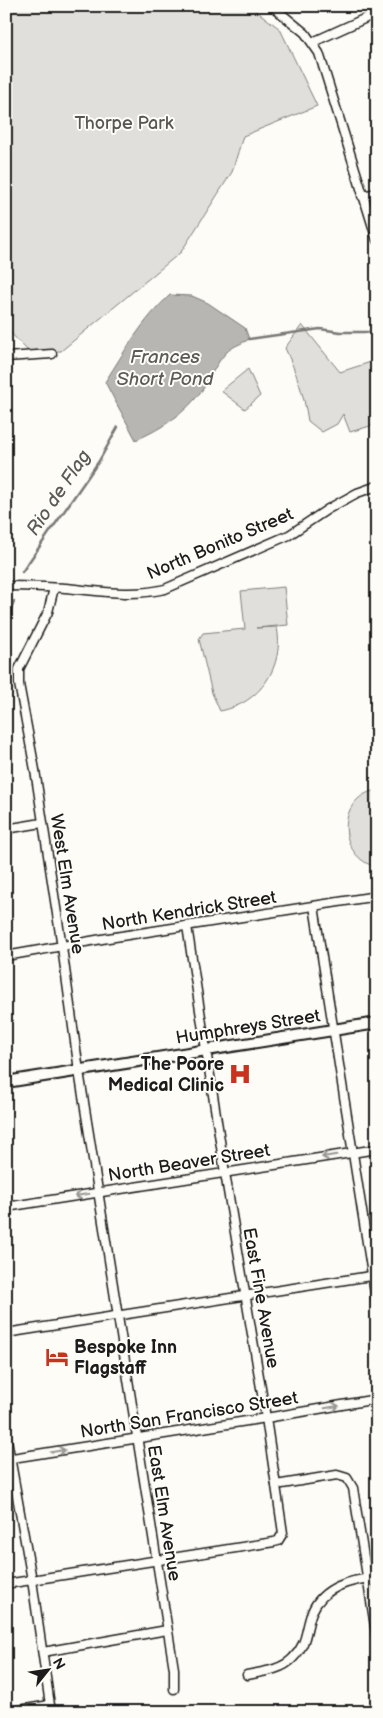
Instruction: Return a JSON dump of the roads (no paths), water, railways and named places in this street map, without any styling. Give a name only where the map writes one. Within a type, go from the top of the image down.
[{"type":"main road","name":"Humphreys Street","points":[[6,1082],[377,1023]]},
{"type":"street","points":[[272,6],[300,27],[313,42],[321,60],[377,240]]},
{"type":"street","points":[[313,42],[377,13]]},
{"type":"street","points":[[362,196],[377,193]]},
{"type":"street","points":[[6,357],[52,354]]},
{"type":"street","name":"North Bonito Street","points":[[6,586],[112,593],[147,593],[165,588],[289,535],[328,508],[357,493],[377,486]]},
{"type":"street","name":"West Elm Avenue","points":[[54,588],[48,612],[19,669],[19,684],[35,770],[62,947],[78,1071],[99,1193]]},
{"type":"street","points":[[6,829],[42,823]]},
{"type":"street","name":"North Kendrick Street","points":[[6,956],[377,896]]},
{"type":"street","points":[[314,906],[374,1275],[377,1306]]},
{"type":"street","name":"East Fine Avenue","points":[[156,1561],[274,1542],[278,1541],[283,1534],[187,926]]},
{"type":"street","name":"North Beaver Street","points":[[6,1207],[377,1149]]},
{"type":"street","name":"East Elm Avenue","points":[[99,1193],[174,1670],[174,1689]]},
{"type":"street","points":[[6,1333],[374,1275]]},
{"type":"street","name":"North San Francisco Street","points":[[8,1458],[377,1399]]},
{"type":"street","points":[[6,1434],[8,1458],[44,1652],[50,1705],[7,1712]]},
{"type":"street","points":[[276,1485],[337,1474],[347,1478],[353,1488],[377,1639]]},
{"type":"street","points":[[6,1584],[156,1561]]},
{"type":"street","points":[[246,1675],[272,1670],[292,1659],[305,1641],[312,1612],[325,1594],[339,1585],[377,1577]]},
{"type":"street","points":[[44,1652],[167,1630]]},
{"type":"water","name":"Frances Short Pond","points":[[170,295],[192,296],[208,303],[245,328],[249,339],[231,349],[222,357],[203,389],[181,413],[165,425],[136,440],[105,382],[151,314]]},
{"type":"waterway","name":"Rio de Flag","points":[[249,339],[320,329],[340,332],[377,332]]},
{"type":"waterway","name":"Rio de Flag","points":[[22,572],[99,461],[118,427]]},
{"type":"waterway","name":"Rio de Flag","points":[[6,621],[14,601]]},
{"type":"place","name":"The Poore Medical Clinic","points":[[240,1074]]},
{"type":"place","name":"Bespoke Inn Flagstaff","points":[[57,1357]]},
{"type":"park label","name":"Thorpe Park","points":[[124,123]]}]
